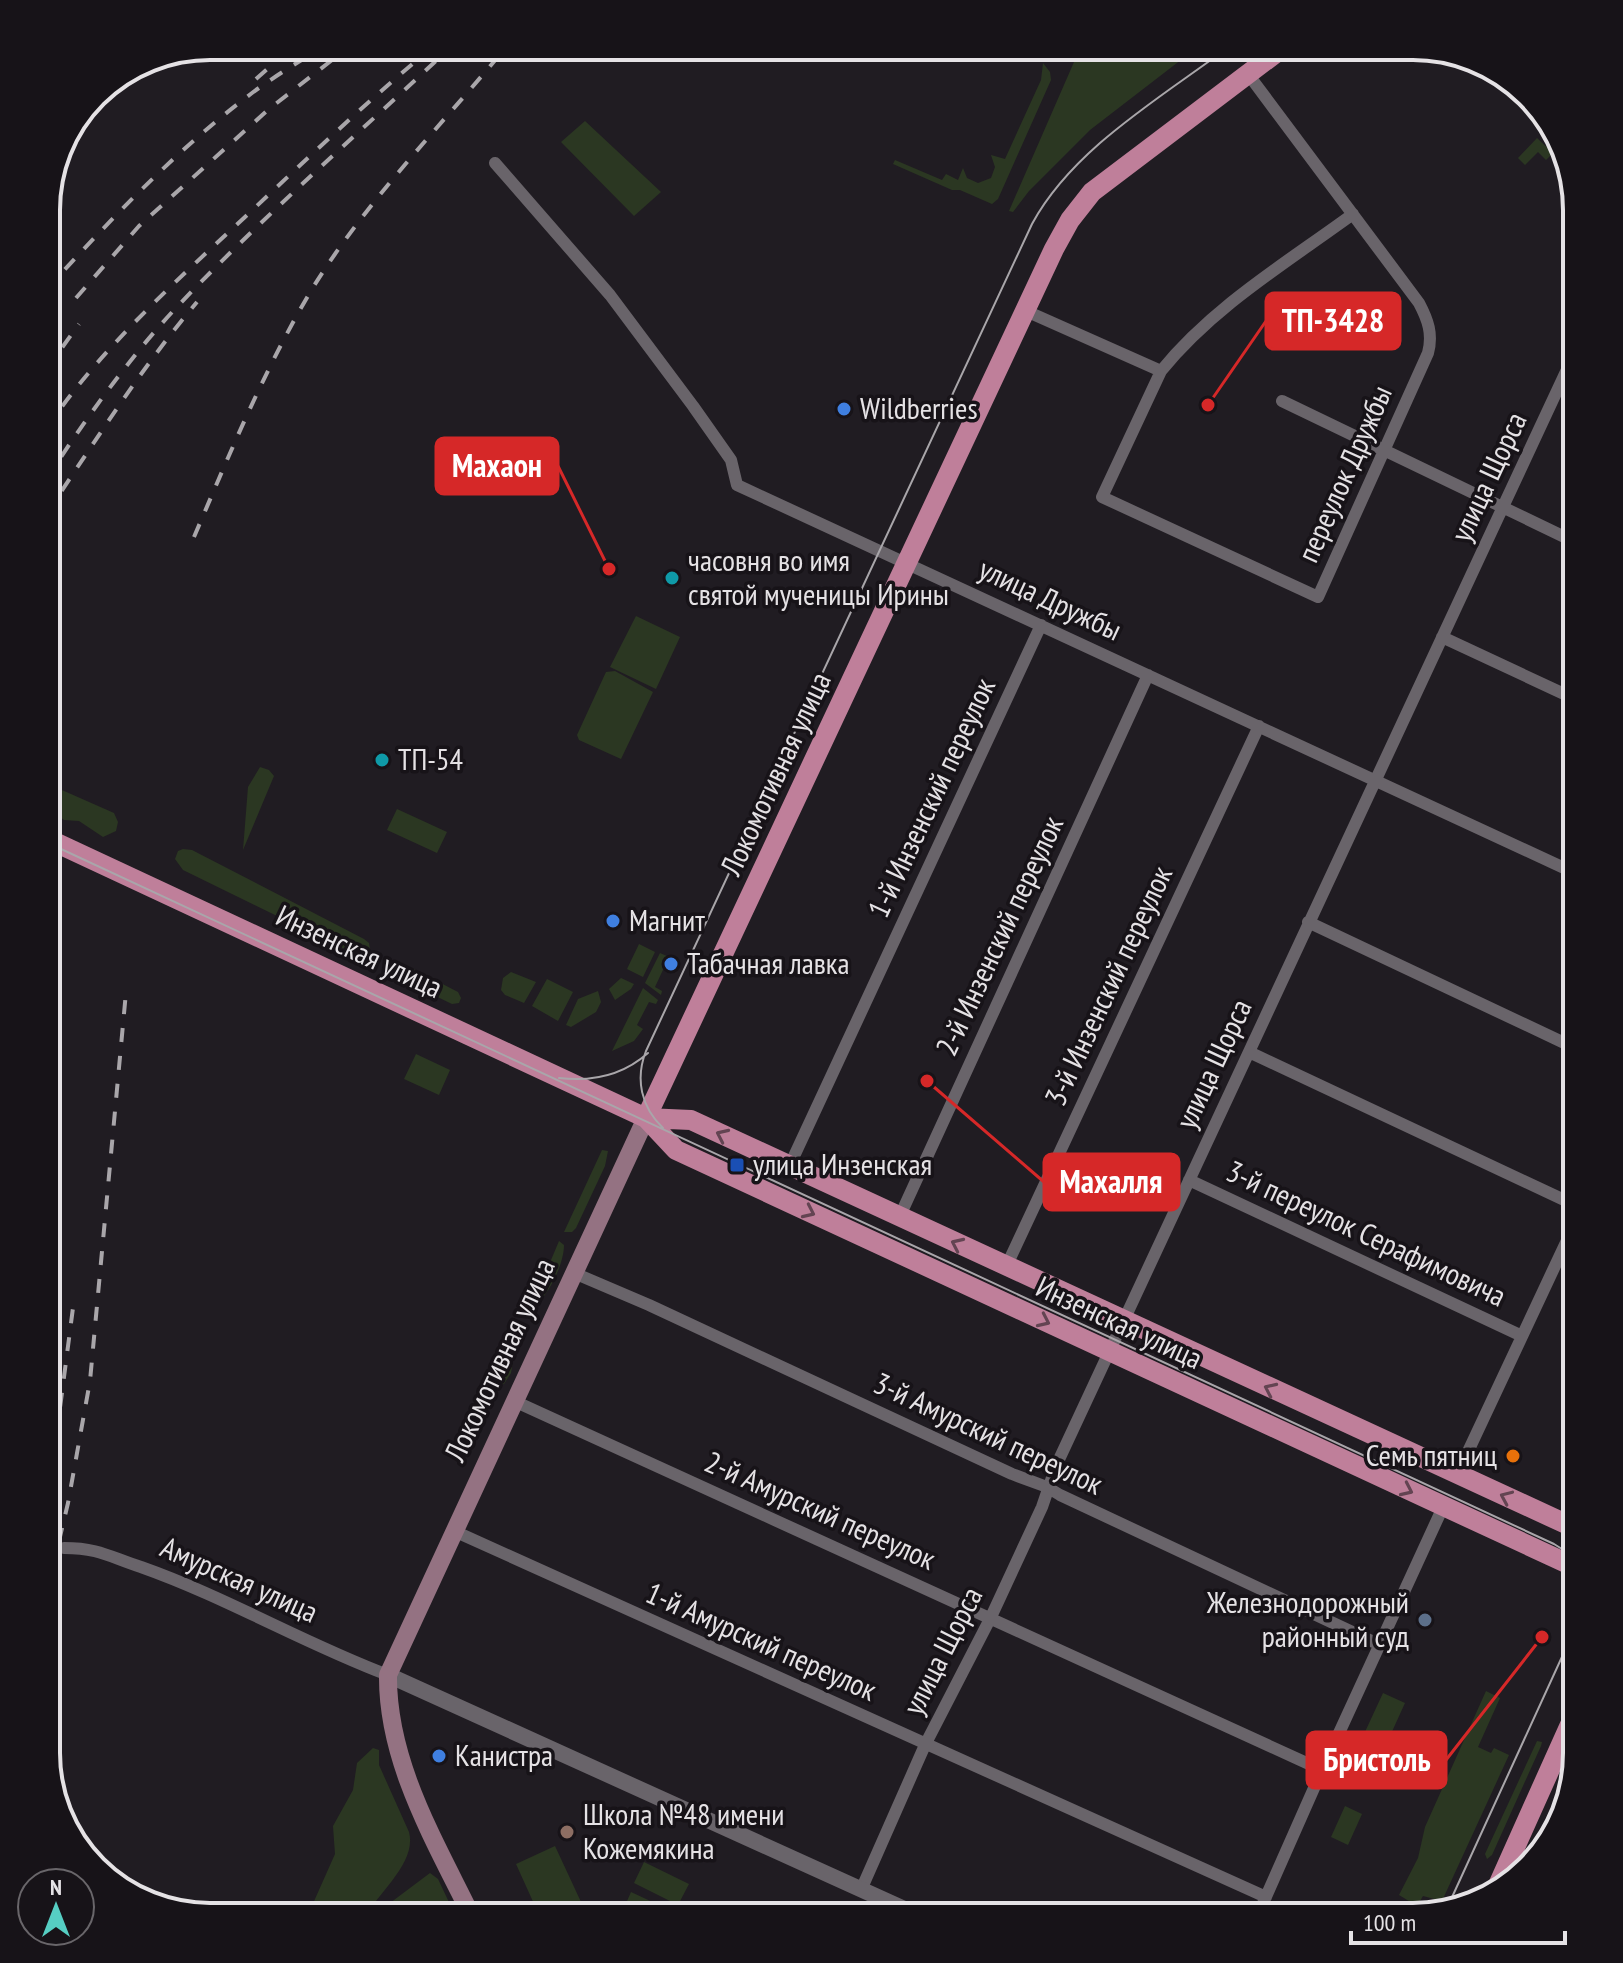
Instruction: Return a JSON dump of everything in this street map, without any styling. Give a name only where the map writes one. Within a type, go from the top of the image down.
[{"type":"main road","name":"Локомотивная улица","points":[[465,1903],[411,1789],[388,1709],[388,1675],[646,1118],[1070,220],[1092,192],[1264,60]]},
{"type":"main road","name":"Инзенская улица","points":[[60,845],[646,1118],[676,1150],[1563,1562]]},
{"type":"main road","name":"Инзенская улица","points":[[646,1118],[691,1120],[1563,1523]]},
{"type":"main road","points":[[1504,1872],[1563,1740]]},
{"type":"street","name":"переулок Дружбы","points":[[1248,74],[1353,214],[1419,303],[1430,331],[1428,353],[1318,597],[1102,497],[1161,371],[1181,345],[1242,292],[1353,214]]},
{"type":"street","name":"улица Дружбы","points":[[495,163],[610,295],[731,460],[737,485],[1563,867]]},
{"type":"street","points":[[1026,311],[1161,371]]},
{"type":"street","name":"улица Щорса","points":[[861,1890],[925,1745],[991,1617],[1123,1321],[1562,381]]},
{"type":"street","points":[[1282,401],[1563,536]]},
{"type":"street","name":"1-й Инзенский переулок","points":[[789,1167],[1041,625]]},
{"type":"street","points":[[1442,637],[1563,693]]},
{"type":"street","name":"2-й Инзенский переулок","points":[[899,1218],[1148,675]]},
{"type":"street","name":"3-й Инзенский переулок","points":[[1006,1267],[1259,726]]},
{"type":"street","points":[[1308,922],[1563,1042]]},
{"type":"street","points":[[1249,1052],[1563,1199]]},
{"type":"street","name":"3-й переулок Серафимовича","points":[[1189,1180],[1522,1336]]},
{"type":"street","points":[[1457,1475],[1563,1249]]},
{"type":"street","name":"3-й Амурский переулок","points":[[574,1273],[1012,1474],[1047,1487],[1380,1645]]},
{"type":"street","name":"2-й Амурский переулок","points":[[514,1401],[1322,1770]]},
{"type":"street","points":[[1263,1903],[1443,1507]]},
{"type":"street","name":"1-й Амурский переулок","points":[[454,1531],[1266,1897]]},
{"type":"street","name":"Амурская улица","points":[[64,1548],[107,1553],[194,1586],[348,1660],[388,1675]]},
{"type":"street","points":[[388,1675],[890,1903]]},
{"type":"green space","points":[[1181,60],[1090,130],[1029,191],[1013,212],[1009,211],[1074,62]]},
{"type":"green space","points":[[1043,63],[1050,72],[1051,80],[998,199],[992,204],[893,164],[895,160],[942,180],[946,174],[958,180],[963,168],[967,178],[978,183],[991,178],[995,167],[991,155],[1005,159],[1041,80]]},
{"type":"green space","points":[[585,121],[661,192],[634,216],[561,142]]},
{"type":"green space","points":[[1537,138],[1552,154],[1546,160],[1538,152],[1525,165],[1518,158]]},
{"type":"green space","points":[[636,616],[680,637],[656,689],[610,667]]},
{"type":"green space","points":[[615,671],[653,692],[621,759],[579,740],[577,735],[606,672]]},
{"type":"green space","points":[[260,767],[274,776],[243,850],[248,787]]},
{"type":"green space","points":[[60,789],[114,813],[118,822],[116,831],[103,837],[79,821],[60,817]]},
{"type":"green space","points":[[397,809],[447,832],[437,853],[387,830]]},
{"type":"green space","points":[[192,850],[364,939],[369,943],[370,950],[364,955],[357,955],[183,870],[175,859],[178,851]]},
{"type":"green space","points":[[639,944],[655,952],[643,977],[627,969]]},
{"type":"green space","points":[[660,953],[669,957],[655,987],[662,991],[661,995],[645,983]]},
{"type":"green space","points":[[400,962],[458,992],[461,998],[459,1003],[452,1004],[394,976],[391,969]]},
{"type":"green space","points":[[511,972],[536,982],[524,1003],[501,990],[503,978]]},
{"type":"green space","points":[[621,978],[634,984],[615,1000],[609,989]]},
{"type":"green space","points":[[547,979],[573,992],[558,1021],[532,1006]]},
{"type":"green space","points":[[643,988],[658,1000],[656,1004],[649,1002],[637,1025],[643,1029],[634,1041],[612,1051]]},
{"type":"green space","points":[[598,991],[601,1002],[596,1012],[571,1027],[566,1025],[578,999]]},
{"type":"green space","points":[[416,1054],[450,1070],[439,1095],[404,1079]]},
{"type":"green space","points":[[602,1150],[608,1151],[605,1166],[576,1228],[572,1232],[564,1232]]},
{"type":"green space","points":[[559,1241],[564,1245],[557,1272],[548,1291],[530,1310]]},
{"type":"green space","points":[[516,1342],[511,1373],[504,1384],[495,1386]]},
{"type":"green space","points":[[1486,1691],[1500,1698],[1478,1747],[1491,1753],[1494,1748],[1509,1755],[1443,1900],[1423,1896],[1419,1903],[1412,1903],[1399,1895],[1418,1858],[1425,1827]]},
{"type":"green space","points":[[1383,1693],[1405,1703],[1380,1758],[1358,1747]]},
{"type":"green space","points":[[1537,1741],[1542,1742],[1541,1746],[1492,1855],[1487,1859],[1485,1854]]},
{"type":"green space","points":[[373,1748],[379,1750],[379,1765],[409,1832],[407,1854],[374,1903],[313,1903],[335,1854],[333,1826],[353,1790],[357,1763]]},
{"type":"green space","points":[[1345,1806],[1362,1814],[1348,1845],[1331,1837]]},
{"type":"green space","points":[[555,1846],[581,1903],[534,1903],[516,1864]]},
{"type":"green space","points":[[644,1862],[689,1884],[679,1903],[674,1903],[634,1883]]},
{"type":"green space","points":[[430,1873],[438,1879],[449,1903],[390,1903]]},
{"type":"green space","points":[[631,1892],[655,1903],[626,1903]]},
{"type":"tram line","points":[[663,1128],[650,1111],[642,1092],[641,1072],[646,1051],[1032,224],[1049,197],[1095,148],[1211,60]]},
{"type":"tram line","points":[[60,849],[1563,1550]]},
{"type":"tram line","points":[[559,1078],[606,1076],[628,1067],[648,1053]]},
{"type":"tram line","points":[[1452,1898],[1563,1655]]},
{"type":"railway","points":[[256,79],[277,60]]},
{"type":"railway","points":[[60,275],[119,212],[197,138],[252,93],[302,60]]},
{"type":"railway","points":[[76,298],[139,226],[269,109],[332,60]]},
{"type":"railway","points":[[60,409],[114,344],[165,292],[417,60]]},
{"type":"railway","points":[[60,459],[106,392],[174,310],[276,209],[437,60]]},
{"type":"railway","points":[[194,537],[264,380],[312,289],[380,194],[495,60]]},
{"type":"railway","points":[[60,493],[138,379],[197,302]]},
{"type":"railway","points":[[60,350],[79,324]]},
{"type":"railway","points":[[60,1537],[90,1381],[126,992]]},
{"type":"railway","points":[[60,1408],[74,1300]]},
{"type":"place","name":"ТП-3428","points":[[1208,405]]},
{"type":"place","name":"Wildberries","points":[[844,409]]},
{"type":"place","name":"Махаон","points":[[609,569]]},
{"type":"place","name":"часовня во имя святой мученицы Ирины","points":[[672,578]]},
{"type":"place","name":"ТП-54","points":[[382,760]]},
{"type":"place","name":"Магнит","points":[[613,921]]},
{"type":"place","name":"Табачная лавка","points":[[671,964]]},
{"type":"place","name":"Махалля","points":[[927,1081]]},
{"type":"place","name":"улица Инзенская","points":[[737,1165]]},
{"type":"place","name":"Семь пятниц","points":[[1513,1456]]},
{"type":"place","name":"Железнодорожный районный суд","points":[[1425,1620]]},
{"type":"place","name":"Бристоль","points":[[1542,1637]]},
{"type":"place","name":"Канистра","points":[[439,1756]]},
{"type":"place","name":"Школа №48 имени Кожемякина","points":[[567,1832]]}]
